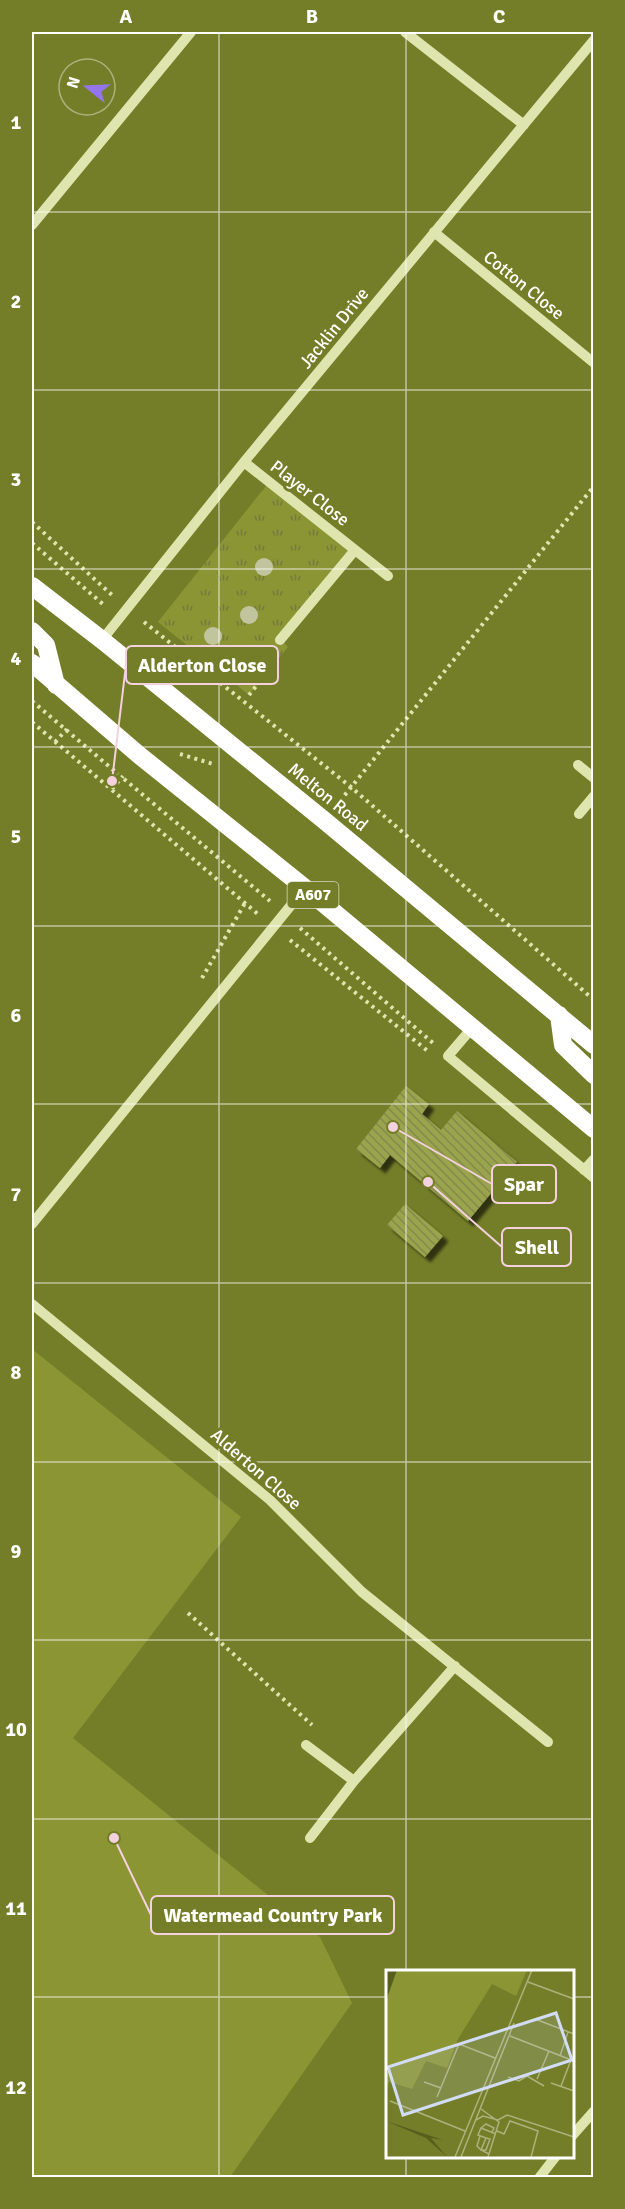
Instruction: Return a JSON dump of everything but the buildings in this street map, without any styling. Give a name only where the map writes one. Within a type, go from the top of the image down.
[{"type":"highway","name":"Melton Road","points":[[32,586],[325,821],[594,1045]]},
{"type":"highway","points":[[32,631],[46,645],[56,685]]},
{"type":"highway","name":"A607","points":[[32,663],[139,755],[305,888],[594,1129]]},
{"type":"highway","points":[[559,1015],[563,1045],[594,1075]]},
{"type":"street","points":[[32,225],[191,32]]},
{"type":"street","points":[[405,32],[524,125]]},
{"type":"street","name":"Jacklin Drive","points":[[102,640],[244,462],[594,40]]},
{"type":"street","name":"Cotton Close","points":[[434,232],[594,363]]},
{"type":"street","name":"Player Close","points":[[244,462],[388,576]]},
{"type":"street","name":"Player Close","points":[[280,640],[355,550]]},
{"type":"street","points":[[578,765],[594,778]]},
{"type":"street","points":[[579,814],[594,796]]},
{"type":"street","points":[[32,1224],[305,888]]},
{"type":"street","points":[[472,1028],[448,1056],[594,1178]]},
{"type":"street","points":[[584,1170],[594,1159]]},
{"type":"street","name":"Alderton Close","points":[[32,1304],[270,1500],[362,1592],[548,1742]]},
{"type":"street","points":[[310,1838],[354,1781],[455,1665]]},
{"type":"street","points":[[306,1745],[354,1781]]},
{"type":"street","points":[[574,2135],[594,2111]]},
{"type":"street","points":[[539,2178],[555,2158]]},
{"type":"path","points":[[325,821],[594,486]]},
{"type":"path","points":[[32,522],[129,609],[351,787],[594,1000]]},
{"type":"path","points":[[249,694],[288,647],[280,640]]},
{"type":"path","points":[[32,701],[448,1056],[443,1063],[273,927],[32,722]]},
{"type":"path","points":[[178,754],[217,765],[232,746]]},
{"type":"path","points":[[112,789],[139,755]]},
{"type":"path","points":[[188,1613],[319,1731]]},
{"type":"green space","points":[[269,482],[355,550],[281,640],[288,647],[249,695],[158,622]]},
{"type":"green space","points":[[32,1349],[241,1517],[73,1738],[320,1937],[352,2003],[230,2177],[32,2177]]},
{"type":"place","name":"Alderton Close","points":[[112,781]]},
{"type":"place","name":"Spar","points":[[393,1127]]},
{"type":"place","name":"Shell","points":[[428,1182]]},
{"type":"place","name":"Watermead Country Park","points":[[114,1838]]}]
